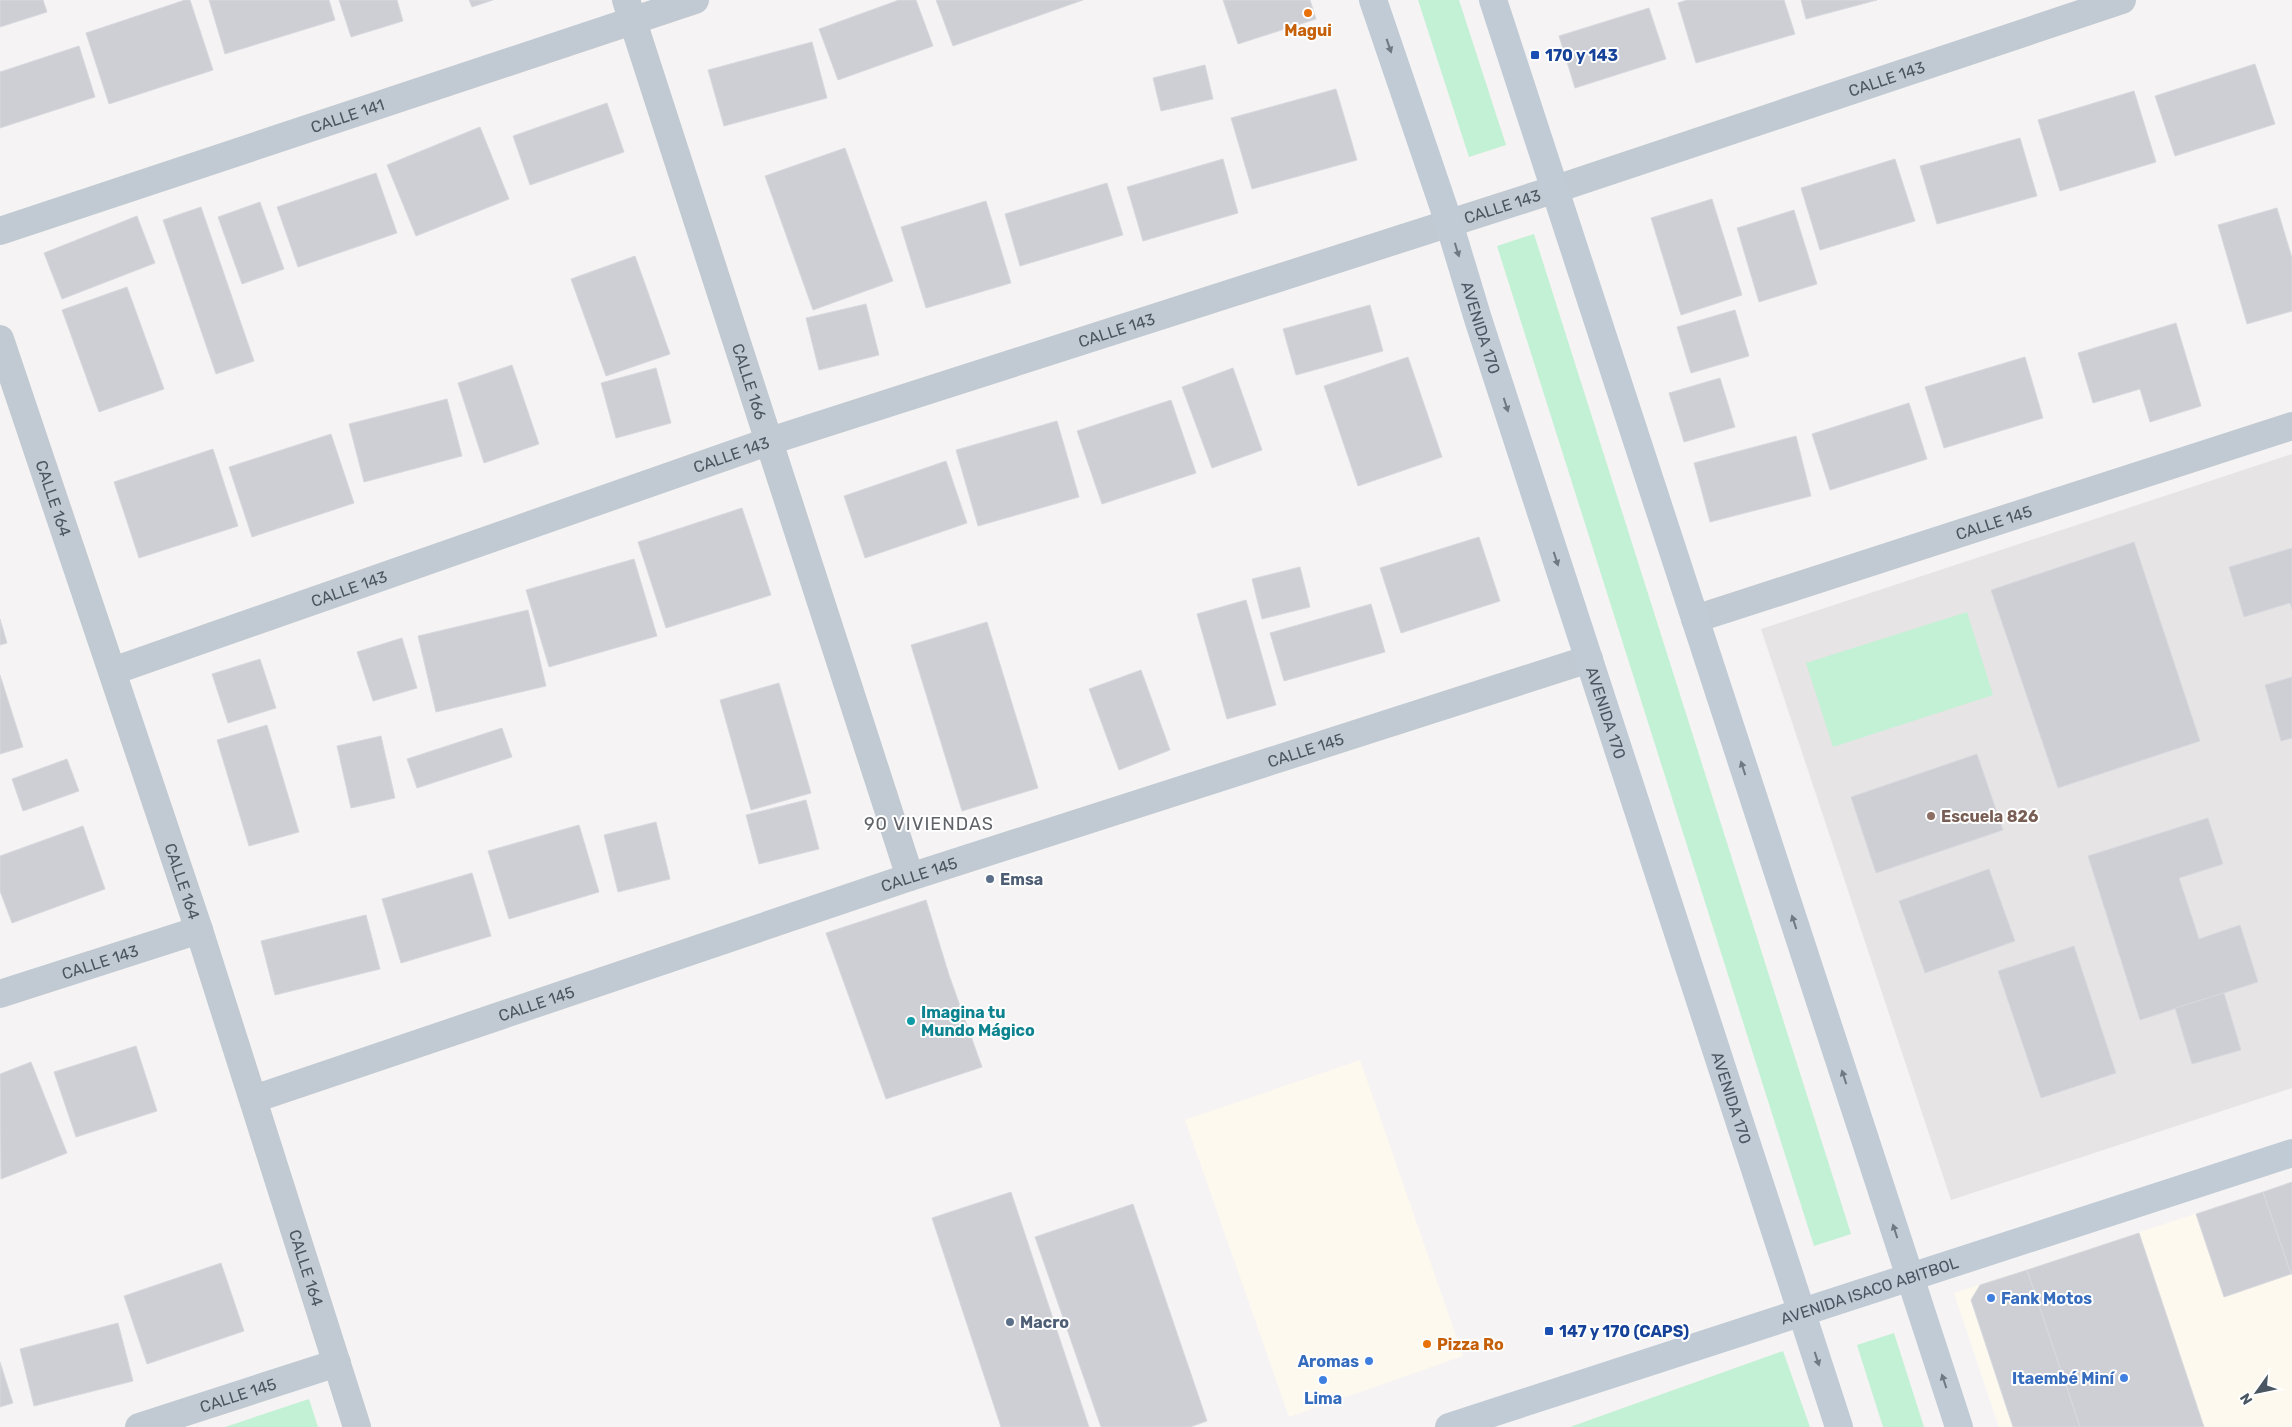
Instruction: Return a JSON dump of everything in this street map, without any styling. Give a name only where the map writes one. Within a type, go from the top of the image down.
[{"type":"main road","name":"AVENIDA 170","points":[[1373,0],[1449,223],[1839,1427]]},
{"type":"main road","points":[[1493,0],[1959,1427]]},
{"type":"main road","name":"AVENIDA ISACO ABITBOL","points":[[1448,1427],[2292,1154]]},
{"type":"street","name":"CALLE 141","points":[[0,231],[629,10],[695,0]]},
{"type":"street","name":"CALLE 143","points":[[113,671],[770,441],[1556,189],[2122,0]]},
{"type":"street","name":"CALLE 166","points":[[629,10],[910,877]]},
{"type":"street","name":"CALLE 164","points":[[0,340],[199,930],[358,1427]]},
{"type":"street","name":"CALLE 145","points":[[1695,619],[2292,426]]},
{"type":"street","name":"CALLE 145","points":[[254,1099],[910,877],[1589,659]]},
{"type":"street","name":"CALLE 143","points":[[0,994],[199,930]]},
{"type":"street","name":"CALLE 145","points":[[139,1427],[336,1363]]},
{"type":"shaded area","points":[[2292,454],[2292,1088],[1951,1200],[1761,629]]},
{"type":"shaded area","points":[[1360,1060],[1463,1356],[1289,1417],[1185,1120]]},
{"type":"shaded area","points":[[2292,1182],[2292,1427],[1999,1427],[1954,1293]]},
{"type":"green space","points":[[1418,0],[1459,0],[1506,145],[1469,157]]},
{"type":"green space","points":[[1534,234],[1851,1234],[1814,1246],[1497,246]]},
{"type":"green space","points":[[1967,612],[1993,695],[1833,747],[1806,663]]},
{"type":"green space","points":[[1894,1333],[1924,1427],[1883,1427],[1857,1345]]},
{"type":"green space","points":[[1783,1351],[1810,1427],[1570,1427]]},
{"type":"green space","points":[[309,1399],[318,1427],[225,1427]]},
{"type":"building","points":[[0,0],[43,0],[47,12],[0,27]]},
{"type":"building","points":[[185,0],[190,0],[213,70],[109,104],[86,33]]},
{"type":"building","points":[[209,0],[329,0],[335,20],[225,54]]},
{"type":"building","points":[[339,0],[397,0],[403,21],[351,37]]},
{"type":"building","points":[[469,0],[493,0],[472,7]]},
{"type":"building","points":[[899,0],[916,0],[933,46],[838,80],[819,29]]},
{"type":"building","points":[[936,0],[1083,0],[953,46]]},
{"type":"building","points":[[1223,0],[1310,0],[1316,19],[1238,44]]},
{"type":"building","points":[[1687,0],[1784,0],[1795,34],[1696,63],[1678,3]]},
{"type":"building","points":[[1801,0],[1877,0],[1806,19]]},
{"type":"building","points":[[1649,8],[1666,59],[1575,88],[1559,36]]},
{"type":"building","points":[[812,42],[827,98],[724,126],[708,70]]},
{"type":"building","points":[[79,46],[95,97],[0,128],[0,72]]},
{"type":"building","points":[[2255,64],[2275,124],[2175,156],[2155,96]]},
{"type":"building","points":[[1205,65],[1213,99],[1161,111],[1153,78]]},
{"type":"building","points":[[1336,89],[1357,160],[1252,189],[1231,118]]},
{"type":"building","points":[[2134,91],[2156,162],[2060,191],[2038,120]]},
{"type":"building","points":[[607,103],[624,152],[530,185],[513,136]]},
{"type":"building","points":[[480,127],[509,199],[416,236],[387,165]]},
{"type":"building","points":[[2020,138],[2037,196],[1937,224],[1920,166]]},
{"type":"building","points":[[845,148],[893,281],[813,310],[765,176]]},
{"type":"building","points":[[1223,159],[1238,213],[1143,241],[1127,187]]},
{"type":"building","points":[[1895,159],[1915,221],[1820,250],[1801,188]]},
{"type":"building","points":[[376,173],[397,233],[298,267],[277,207]]},
{"type":"building","points":[[1107,183],[1123,235],[1020,266],[1005,214]]},
{"type":"building","points":[[1712,199],[1742,295],[1681,315],[1651,218]]},
{"type":"building","points":[[986,201],[1011,283],[926,308],[901,227]]},
{"type":"building","points":[[260,202],[284,269],[242,284],[218,217]]},
{"type":"building","points":[[201,207],[254,361],[216,374],[163,220]]},
{"type":"building","points":[[2277,208],[2292,258],[2292,311],[2247,324],[2218,225]]},
{"type":"building","points":[[1794,210],[1817,284],[1759,302],[1737,228]]},
{"type":"building","points":[[137,216],[155,263],[62,299],[44,253]]},
{"type":"building","points":[[635,256],[670,354],[606,376],[571,279]]},
{"type":"building","points":[[127,287],[164,389],[99,412],[62,310]]},
{"type":"building","points":[[866,304],[879,355],[819,370],[806,318]]},
{"type":"building","points":[[1370,305],[1383,351],[1296,375],[1283,329]]},
{"type":"building","points":[[1735,310],[1749,356],[1691,373],[1677,327]]},
{"type":"building","points":[[2176,323],[2201,406],[2150,422],[2140,389],[2093,403],[2078,353]]},
{"type":"building","points":[[1408,357],[1442,457],[1358,486],[1324,386]]},
{"type":"building","points":[[2025,357],[2043,418],[1944,448],[1925,387]]},
{"type":"building","points":[[512,365],[539,444],[484,463],[458,383]]},
{"type":"building","points":[[656,368],[671,423],[616,438],[601,383]]},
{"type":"building","points":[[1233,368],[1262,450],[1212,468],[1182,387]]},
{"type":"building","points":[[1720,378],[1735,427],[1684,442],[1669,393]]},
{"type":"building","points":[[447,399],[462,456],[364,482],[349,424]]},
{"type":"building","points":[[1171,400],[1196,473],[1102,504],[1077,431]]},
{"type":"building","points":[[1909,403],[1927,459],[1830,490],[1812,434]]},
{"type":"building","points":[[1057,421],[1079,497],[978,526],[956,450]]},
{"type":"building","points":[[331,434],[354,503],[252,537],[229,467]]},
{"type":"building","points":[[1796,436],[1811,496],[1710,522],[1694,463]]},
{"type":"building","points":[[213,449],[238,526],[139,558],[114,482]]},
{"type":"building","points":[[946,461],[967,523],[865,558],[844,496]]},
{"type":"building","points":[[742,508],[771,595],[666,628],[638,542]]},
{"type":"building","points":[[1479,537],[1500,601],[1401,633],[1380,568]]},
{"type":"building","points":[[2134,542],[2200,741],[2058,788],[1991,590]]},
{"type":"building","points":[[2292,548],[2292,609],[2290,603],[2244,617],[2229,567]]},
{"type":"building","points":[[634,559],[657,636],[549,667],[526,590]]},
{"type":"building","points":[[1300,567],[1310,607],[1262,619],[1252,579]]},
{"type":"building","points":[[1246,600],[1276,705],[1227,719],[1197,614]]},
{"type":"building","points":[[1371,604],[1385,652],[1284,681],[1270,633]]},
{"type":"building","points":[[528,610],[546,686],[436,712],[418,636]]},
{"type":"building","points":[[0,619],[7,643],[0,645]]},
{"type":"building","points":[[987,622],[1038,788],[962,811],[911,645]]},
{"type":"building","points":[[402,638],[417,688],[373,701],[357,652]]},
{"type":"building","points":[[260,659],[276,708],[228,723],[212,674]]},
{"type":"building","points":[[1141,670],[1170,750],[1119,770],[1089,689]]},
{"type":"building","points":[[0,675],[23,747],[0,754]]},
{"type":"building","points":[[2292,677],[2292,738],[2281,741],[2265,685]]},
{"type":"building","points":[[779,683],[811,793],[751,810],[720,700]]},
{"type":"building","points":[[267,725],[299,832],[249,846],[217,740]]},
{"type":"building","points":[[502,728],[512,757],[417,788],[407,759]]},
{"type":"building","points":[[381,736],[395,798],[351,808],[337,746]]},
{"type":"building","points":[[1977,754],[2003,830],[1876,873],[1851,797]]},
{"type":"building","points":[[67,759],[79,791],[23,811],[12,779]]},
{"type":"building","points":[[806,800],[819,849],[759,864],[746,815]]},
{"type":"building","points":[[2208,818],[2223,864],[2179,878],[2199,939],[2240,925],[2258,982],[2140,1020],[2088,856]]},
{"type":"building","points":[[656,822],[670,879],[618,892],[604,835]]},
{"type":"building","points":[[579,825],[599,892],[509,919],[488,851]]},
{"type":"building","points":[[83,826],[105,889],[12,923],[0,891],[0,856]]},
{"type":"building","points":[[1989,869],[2015,941],[1925,973],[1899,901]]},
{"type":"building","points":[[472,873],[491,936],[401,963],[382,899]]},
{"type":"building","name":"Imagina tu Mundo Mágico","points":[[926,900],[949,975],[982,1067],[886,1099],[826,933]]},
{"type":"building","points":[[366,915],[380,969],[275,995],[261,941]]},
{"type":"building","points":[[2074,946],[2116,1073],[2041,1098],[1998,971]]},
{"type":"building","points":[[2224,993],[2241,1050],[2192,1064],[2175,1008]]},
{"type":"building","points":[[136,1046],[157,1111],[76,1137],[54,1072]]},
{"type":"building","points":[[31,1062],[67,1153],[1,1179],[0,1074]]},
{"type":"building","points":[[2292,1182],[2292,1274],[2291,1274],[2263,1192]]},
{"type":"building","name":"Macro","points":[[1011,1192],[1089,1427],[1001,1427],[932,1218]]},
{"type":"building","points":[[2263,1192],[2291,1274],[2224,1297],[2196,1214]]},
{"type":"building","points":[[1133,1204],[1207,1421],[1190,1427],[1101,1427],[1035,1237]]},
{"type":"building","points":[[2139,1233],[2204,1427],[2080,1427],[2027,1270]]},
{"type":"building","points":[[221,1263],[244,1331],[147,1364],[124,1296]]},
{"type":"building","points":[[2027,1270],[2080,1427],[2013,1427],[1971,1300],[1980,1285]]},
{"type":"building","points":[[118,1323],[133,1381],[34,1406],[20,1349]]},
{"type":"building","points":[[0,1362],[13,1403],[0,1407]]},
{"type":"place","name":"Magui","points":[[1308,13]]},
{"type":"place","name":"170 y 143","points":[[1535,55]]},
{"type":"place","name":"Escuela 826","points":[[1931,816]]},
{"type":"place","name":"Emsa","points":[[990,879]]},
{"type":"place","name":"Imagina tu Mundo Mágico","points":[[911,1021]]},
{"type":"place","name":"Fank Motos","points":[[1991,1298]]},
{"type":"place","name":"Macro","points":[[1010,1322]]},
{"type":"place","name":"147 y 170 (CAPS)","points":[[1549,1331]]},
{"type":"place","name":"Pizza Ro","points":[[1427,1344]]},
{"type":"place","name":"Aromas","points":[[1369,1361]]},
{"type":"place","name":"Itaembé Miní","points":[[2124,1378]]},
{"type":"place","name":"Lima","points":[[1323,1380]]},
{"type":"district","name":"90 VIVIENDAS","points":[[929,824]]}]
